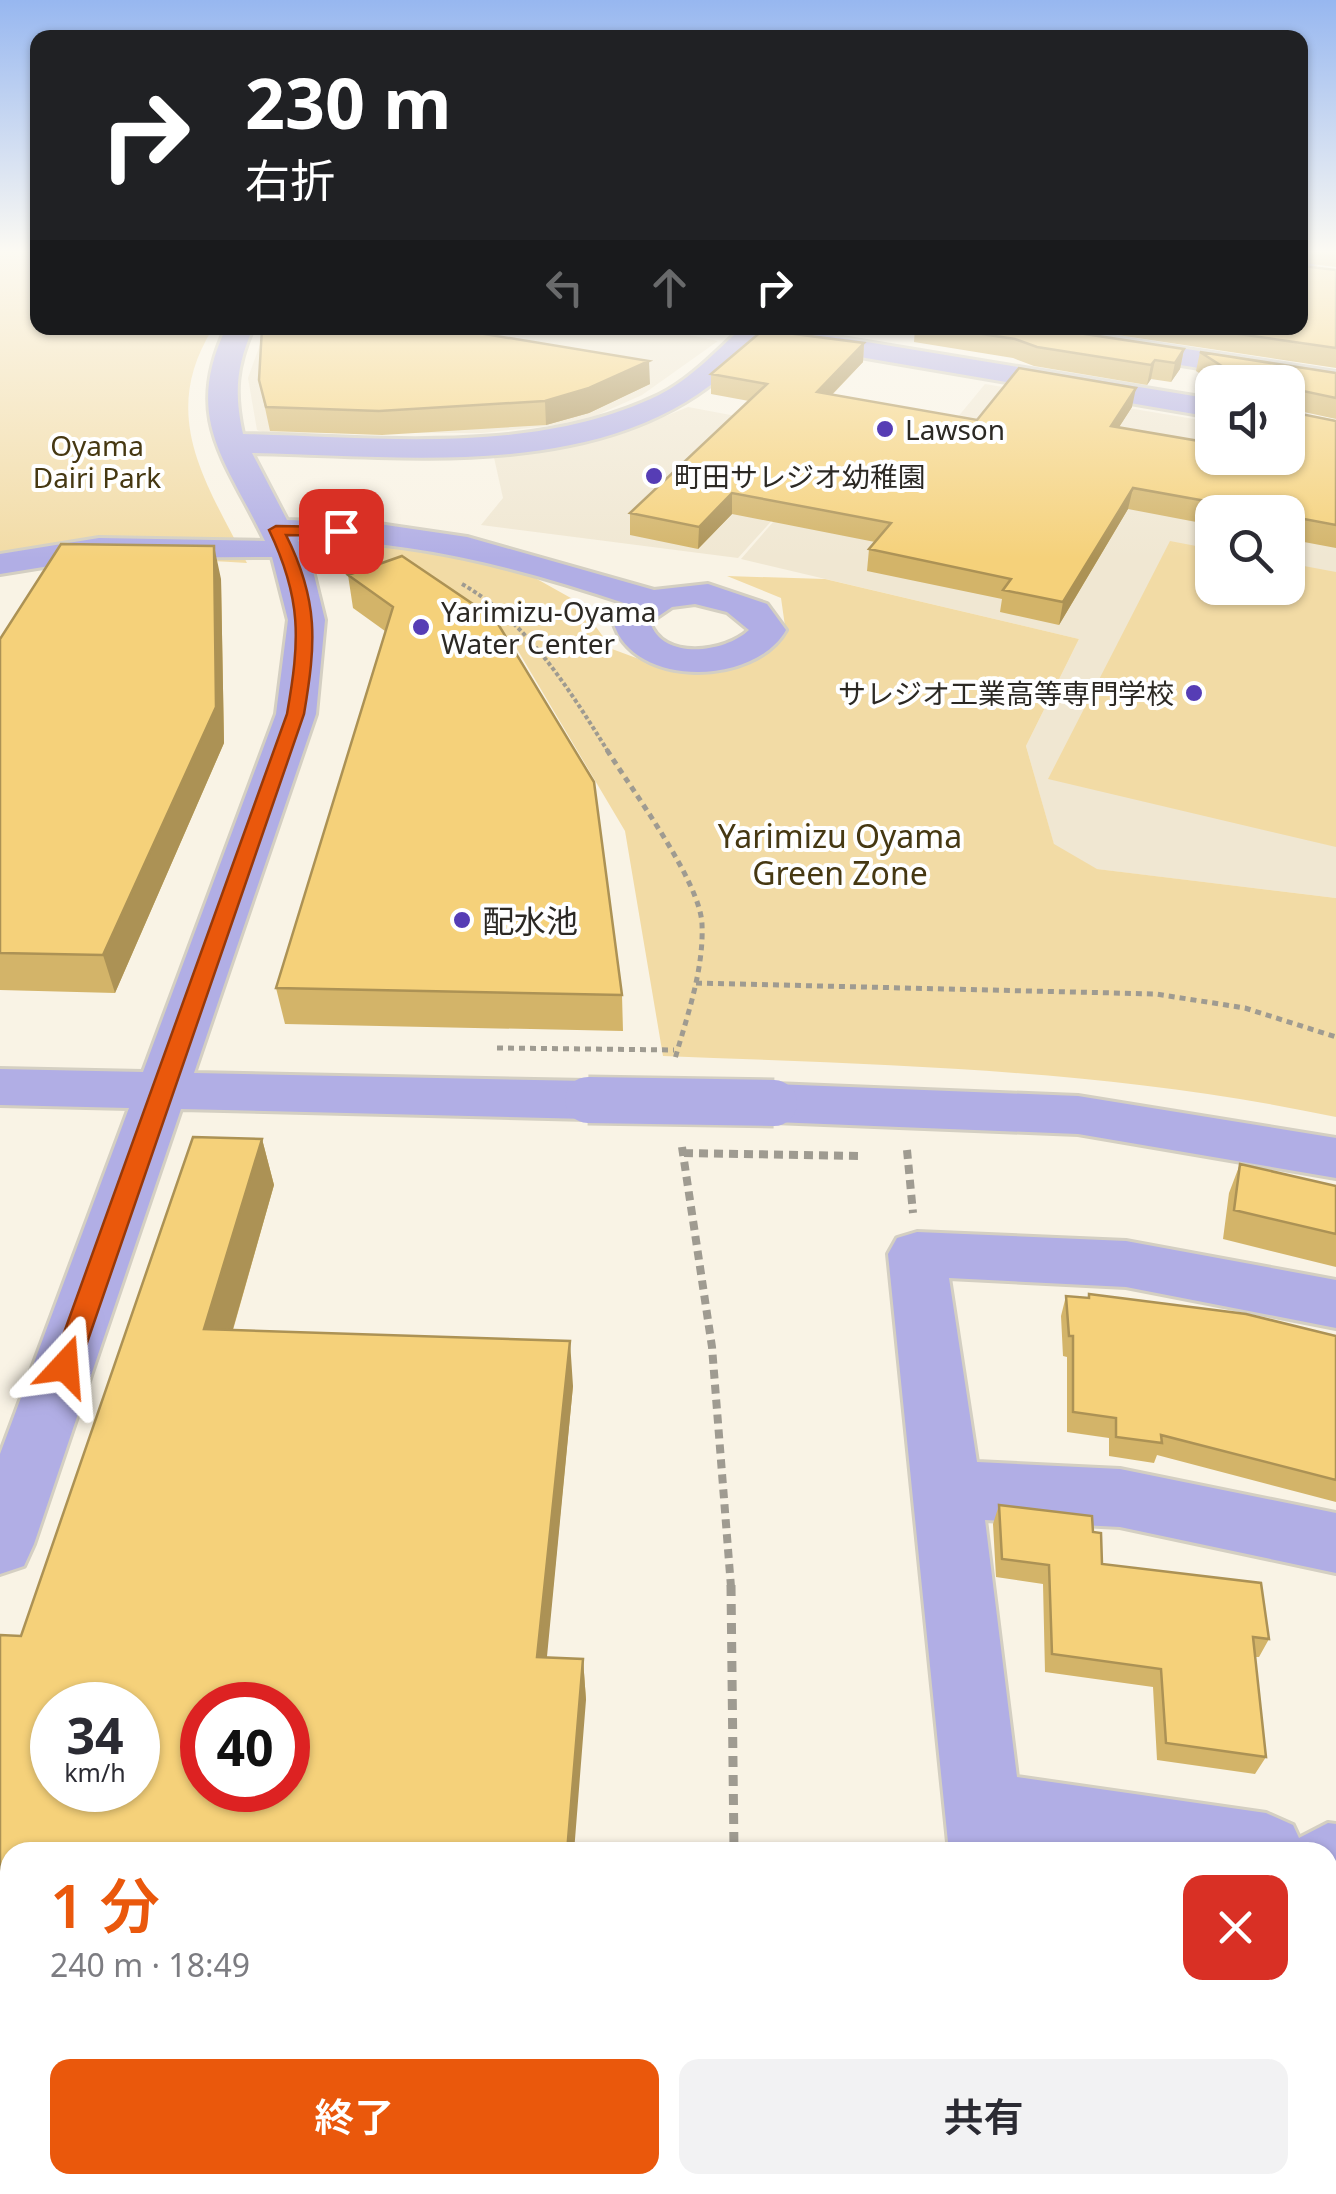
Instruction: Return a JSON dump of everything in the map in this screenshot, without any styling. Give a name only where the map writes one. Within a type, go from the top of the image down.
[{"type":"street","points":[[0,1544],[296,714],[306,654],[305,607],[294,568],[268,540],[221,416],[219,377],[229,354]]},
{"type":"street","points":[[230,442],[461,444],[566,434],[670,401],[719,354]]},
{"type":"street","points":[[894,354],[1195,405]]},
{"type":"street","points":[[1102,390],[1127,354]]},
{"type":"street","points":[[1202,354],[1244,365]]},
{"type":"street","points":[[1305,375],[1336,380]]},
{"type":"street","points":[[0,564],[99,548],[370,534],[464,548],[581,576],[653,601]]},
{"type":"street","points":[[0,1087],[774,1103],[1078,1114],[1336,1158]]},
{"type":"street","points":[[1126,1842],[986,1832],[948,1489],[916,1254],[1126,1264],[1336,1304]]},
{"type":"street","points":[[948,1489],[1120,1498],[1336,1543]]},
{"type":"path","points":[[453,579],[499,605],[520,624],[677,856],[696,893],[702,923],[696,983],[674,1050],[675,1060]]},
{"type":"path","points":[[696,983],[792,988],[1163,991],[1280,1015],[1336,1037]]},
{"type":"path","points":[[497,1048],[674,1050]]},
{"type":"path","points":[[905,1136],[916,1254]]},
{"type":"path","points":[[680,1140],[714,1355],[727,1513],[736,1691],[734,1842]]},
{"type":"path","points":[[684,1153],[864,1156]]},
{"type":"shaded area","points":[[257,354],[699,354],[642,395],[595,416],[556,425],[482,433],[265,433],[257,430],[248,378]]},
{"type":"shaded area","name":"サレジオ工業高等専門学校","points":[[985,384],[1195,419],[1195,475],[1305,475],[1305,453],[1336,443],[1336,898],[1096,869],[1054,845],[1026,746],[1079,639],[741,559],[833,453],[738,558],[481,525],[503,498],[493,453],[575,445],[622,434],[688,407],[929,452]]},
{"type":"green space","name":"Oyama Dairi Park","points":[[0,354],[200,354],[189,390],[194,448],[247,563],[123,561],[0,576]]},
{"type":"green space","name":"Yarimizu Oyama Green Zone","points":[[314,537],[445,550],[519,569],[578,602],[612,649],[658,666],[736,665],[786,633],[781,598],[727,576],[825,579],[1079,639],[1026,746],[1054,844],[1097,869],[1336,898],[1336,1117],[1168,1088],[1084,1079],[663,1056],[625,831],[511,639],[482,614],[365,572],[326,567]]},
{"type":"green space","points":[[1170,541],[1195,546],[1195,605],[1305,605],[1305,566],[1336,572],[1336,847],[1048,779]]},
{"type":"building","points":[[260,354],[609,354],[649,361],[589,388],[545,401],[379,411],[266,407],[259,380]]},
{"type":"building","points":[[734,354],[853,354],[817,392],[977,420],[1019,368],[1136,388],[1111,426],[1195,440],[1195,475],[1305,475],[1305,415],[1336,421],[1336,525],[1305,519],[1305,495],[1195,495],[1195,499],[1133,488],[1063,602],[1003,590],[1011,579],[869,549],[891,523],[732,493],[699,527],[630,513],[767,384],[711,374]]},
{"type":"building","points":[[1084,354],[1181,354],[1175,363],[1155,360],[1151,365]]},
{"type":"building","points":[[1204,354],[1284,365],[1220,365]]},
{"type":"building","points":[[1305,368],[1336,373],[1336,398],[1305,391]]},
{"type":"building","points":[[61,544],[214,546],[216,707],[103,955],[0,953],[0,639]]},
{"type":"building","name":"配水池","points":[[402,556],[495,619],[594,782],[622,995],[276,988],[393,607],[348,575]]},
{"type":"building","points":[[193,1137],[262,1139],[204,1329],[570,1341],[537,1657],[583,1659],[568,1842],[0,1842],[0,1635],[21,1636]]},
{"type":"building","points":[[1240,1164],[1336,1186],[1336,1234],[1234,1210]]},
{"type":"building","points":[[1089,1294],[1246,1314],[1336,1336],[1336,1480],[1161,1435],[1162,1443],[1116,1437],[1116,1418],[1073,1412],[1073,1336],[1069,1336],[1066,1296],[1089,1298]]},
{"type":"building","points":[[999,1505],[1092,1516],[1093,1532],[1101,1533],[1102,1564],[1261,1583],[1269,1639],[1253,1637],[1266,1757],[1166,1743],[1161,1669],[1052,1654],[1049,1565],[1002,1559]]},
{"type":"place","name":"Lawson","points":[[885,429]]},
{"type":"place","name":"町田サレジオ幼稚園","points":[[654,476]]},
{"type":"place","name":"Yarimizu-Oyama Water Center","points":[[421,627]]},
{"type":"place","name":"サレジオ工業高等専門学校","points":[[1194,693]]},
{"type":"place","name":"配水池","points":[[462,920]]},
{"type":"route","points":[[65,1366],[296,714],[306,654],[305,607],[294,568],[276,530],[341,531]]}]
